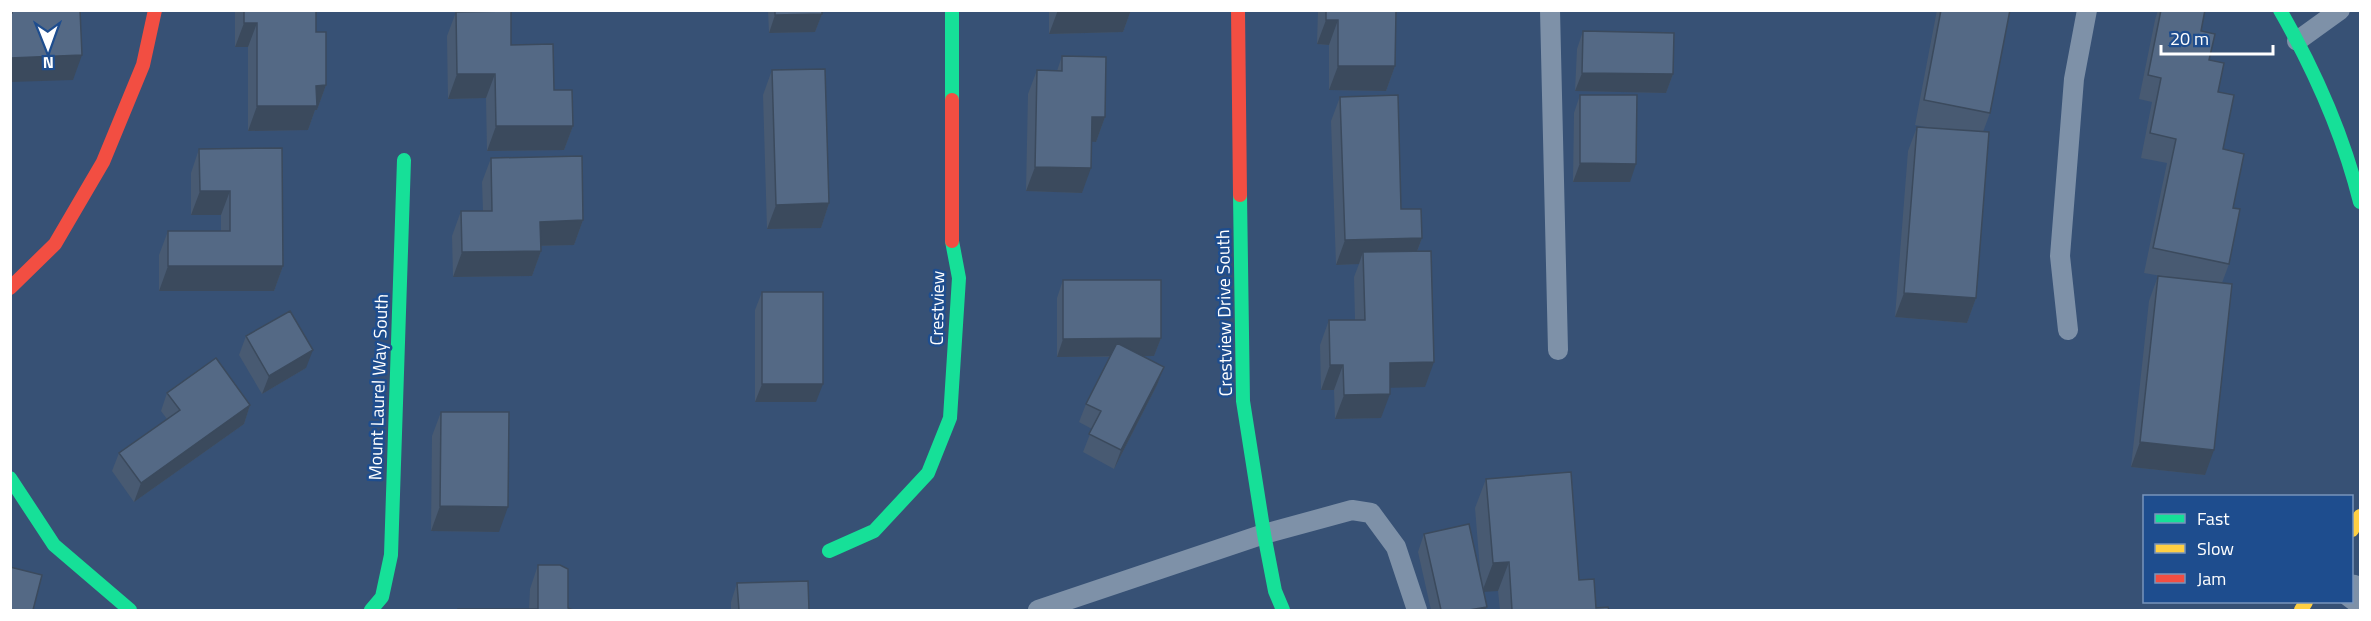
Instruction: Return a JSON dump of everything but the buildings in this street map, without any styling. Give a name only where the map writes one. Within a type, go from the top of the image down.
[{"type":"street","points":[[10,288],[55,244],[103,162],[143,65],[155,10]]},
{"type":"street","name":"Crestview","points":[[829,552],[873,531],[928,473],[950,418],[959,278],[952,238],[952,10]]},
{"type":"street","name":"Crestview Drive South","points":[[1238,10],[1243,401],[1264,534],[1275,591],[1283,610]]},
{"type":"street","points":[[2280,10],[2325,98],[2350,159],[2361,202]]},
{"type":"street","name":"Mount Laurel Way South","points":[[371,610],[382,597],[391,555],[404,160]]},
{"type":"street","points":[[10,478],[54,545],[130,610]]},
{"type":"lane","points":[[1550,10],[1558,350]]},
{"type":"lane","points":[[2068,330],[2060,256],[2074,79],[2087,10]]},
{"type":"lane","points":[[2297,41],[2340,10]]},
{"type":"lane","points":[[1038,610],[1264,534],[1352,510],[1371,513],[1396,547],[1417,610]]},
{"type":"traffic: fast","points":[[952,10],[952,100]]},
{"type":"traffic: fast","points":[[2280,10],[2327,103],[2360,202]]},
{"type":"traffic: fast","points":[[371,610],[382,597],[391,555],[404,160]]},
{"type":"traffic: fast","points":[[1240,195],[1243,401],[1264,534],[1275,591],[1283,610]]},
{"type":"traffic: fast","points":[[829,551],[874,531],[928,473],[950,418],[959,278],[952,241]]},
{"type":"traffic: fast","points":[[10,478],[54,545],[130,610]]},
{"type":"traffic: slow","points":[[2353,528],[2360,516]]},
{"type":"traffic: slow","points":[[2301,610],[2305,603]]},
{"type":"traffic: jam","points":[[10,288],[55,244],[103,162],[143,65],[155,10]]},
{"type":"traffic: jam","points":[[1238,10],[1240,195]]},
{"type":"traffic: jam","points":[[952,100],[952,241]]}]
